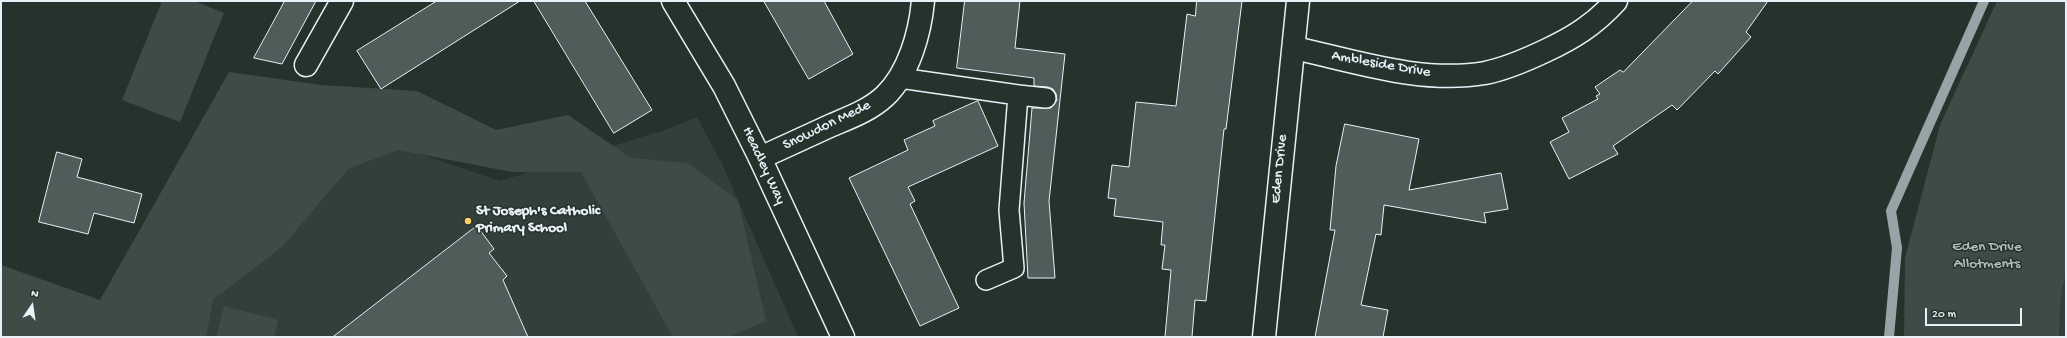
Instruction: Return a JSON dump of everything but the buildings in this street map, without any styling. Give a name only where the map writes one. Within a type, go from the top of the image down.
[{"type":"street","points":[[306,65],[342,1]]},
{"type":"street","name":"Headley Way","points":[[673,1],[724,86],[760,158],[827,306],[843,337]]},
{"type":"street","name":"Snowdon Mede","points":[[760,158],[867,110],[885,96],[900,78],[917,32],[923,1]]},
{"type":"street","name":"Eden Drive","points":[[1264,337],[1275,215],[1298,1]]},
{"type":"street","name":"Ambleside Drive","points":[[1294,48],[1401,71],[1456,76],[1486,73],[1535,56],[1560,44],[1600,19],[1616,1]]},
{"type":"lane","points":[[900,78],[1046,98]]},
{"type":"lane","points":[[986,280],[1014,268],[1009,210],[1018,95]]},
{"type":"shaded area","name":"St Joseph's Catholic Primary School","points":[[235,92],[500,181],[668,129],[697,117],[723,166],[798,337],[143,337]]},
{"type":"shaded area","points":[[2066,274],[2066,337],[2059,337],[2061,295]]},
{"type":"green space","points":[[162,1],[194,1],[224,13],[180,122],[122,100]]},
{"type":"green space","name":"Eden Drive Allotments","points":[[1997,1],[2066,1],[2066,274],[2061,295],[2059,337],[1904,337],[1905,258],[1940,125]]},
{"type":"green space","points":[[229,72],[321,85],[417,91],[496,130],[568,115],[631,158],[687,163],[738,200],[766,321],[728,337],[673,337],[581,172],[512,172],[398,150],[348,169],[284,245],[213,300],[206,337],[1,337],[1,265],[100,300]]},
{"type":"green space","points":[[224,306],[278,320],[274,337],[216,337]]},
{"type":"waterway","points":[[1889,337],[1897,248],[1891,211],[1984,1]]},
{"type":"place","name":"St Joseph's Catholic Primary School","points":[[468,221]]}]
